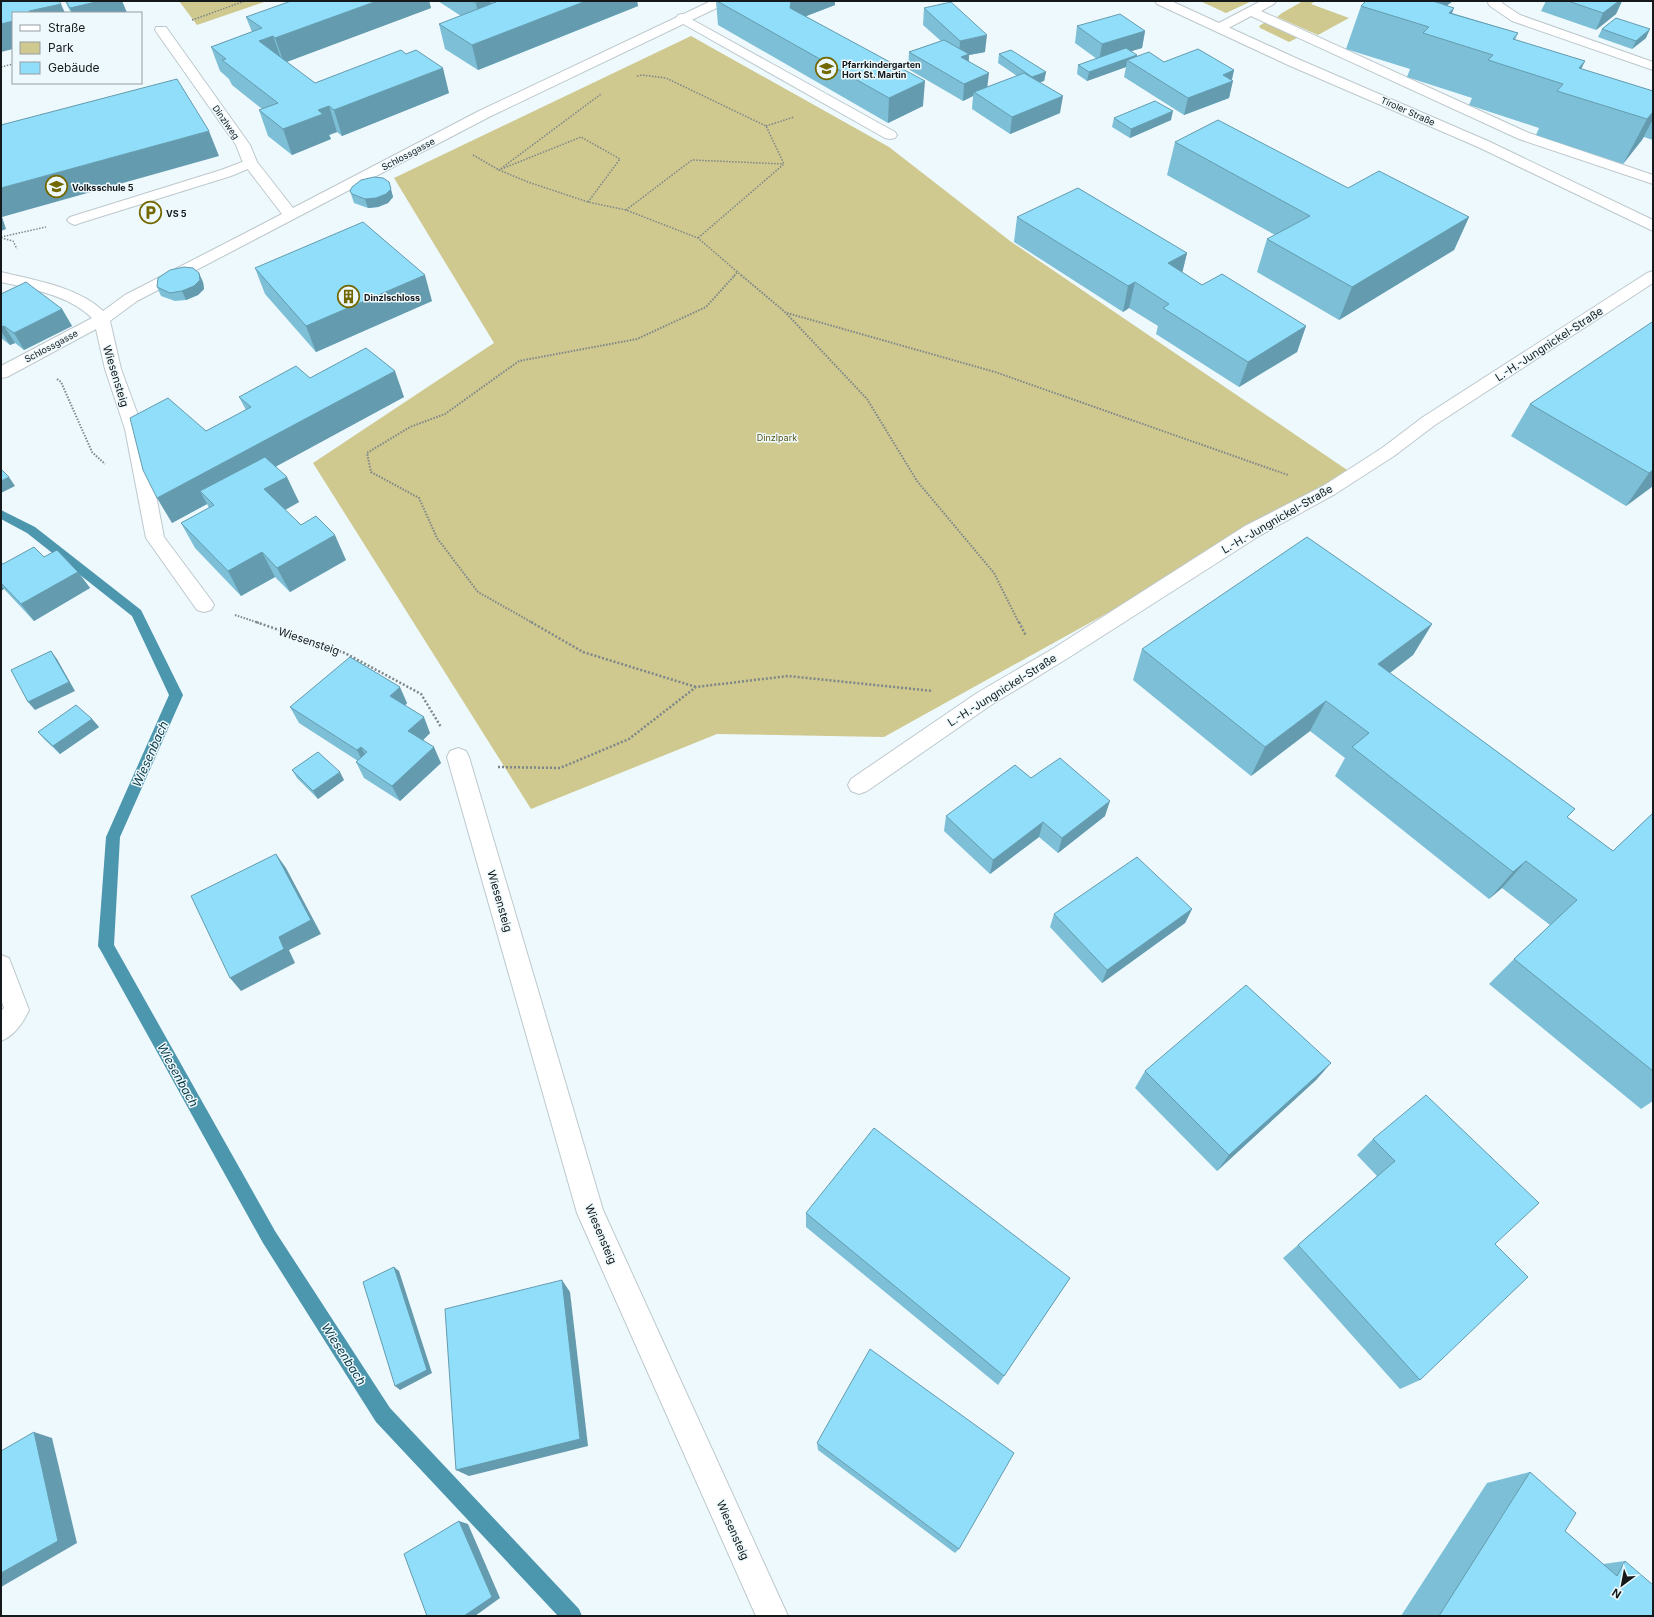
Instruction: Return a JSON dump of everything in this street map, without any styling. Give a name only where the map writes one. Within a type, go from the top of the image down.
[{"type":"street","name":"Schlossgasse","points":[[1,373],[102,319],[131,298],[484,114],[682,18],[721,1]]},
{"type":"street","name":"Tiroler Straße","points":[[1160,1],[1483,144],[1653,226]]},
{"type":"street","points":[[1219,28],[1270,1]]},
{"type":"street","points":[[1497,1],[1494,3],[1516,18],[1653,66]]},
{"type":"street","points":[[1252,11],[1524,136],[1653,180]]},
{"type":"street","points":[[682,18],[890,136]]},
{"type":"street","name":"Dinzlweg","points":[[161,30],[243,146],[250,163],[281,201],[290,215]]},
{"type":"street","points":[[75,220],[250,163]]},
{"type":"street","name":"L.-H.-Jungnickel-Straße","points":[[859,785],[984,699],[1041,664],[1061,654],[1252,531],[1329,490],[1388,452],[1429,421],[1653,276]]},
{"type":"street","points":[[1,277],[54,290],[90,307],[102,319]]},
{"type":"street","name":"Wiesensteig","points":[[102,319],[112,369],[134,429],[155,538],[204,604]]},
{"type":"street","name":"Wiesensteig","points":[[458,756],[590,1213],[772,1616]]},
{"type":"street","points":[[1,966],[17,1010],[1,1030]]},
{"type":"path","points":[[161,30],[245,1]]},
{"type":"path","points":[[1,67],[12,64]]},
{"type":"path","points":[[635,77],[642,75],[666,78],[766,126],[784,164]]},
{"type":"path","points":[[499,170],[601,94]]},
{"type":"path","points":[[499,170],[581,137],[620,159],[588,202]]},
{"type":"path","points":[[468,152],[499,170],[588,202],[626,210],[698,238],[785,312],[867,399],[917,481],[994,573],[1041,664]]},
{"type":"path","points":[[626,210],[692,160],[784,164]]},
{"type":"path","points":[[698,238],[784,164]]},
{"type":"path","points":[[1,237],[75,220]]},
{"type":"path","points":[[1,237],[14,241],[17,250]]},
{"type":"path","points":[[738,271],[706,307],[636,339],[519,361],[445,414],[410,427],[367,453],[371,472],[419,498],[437,538],[478,592],[583,652],[696,687],[788,676],[912,688],[984,699]]},
{"type":"path","points":[[785,312],[995,372],[1329,490]]},
{"type":"path","points":[[55,378],[61,382],[92,452],[105,465],[123,471],[142,472]]},
{"type":"path","name":"Wiesensteig","points":[[204,604],[345,653],[421,694],[458,756]]},
{"type":"path","points":[[458,756],[493,766],[560,768],[629,740],[696,687]]},
{"type":"green space","points":[[179,1],[267,1],[197,25]]},
{"type":"green space","points":[[1200,1],[1252,1],[1226,13]]},
{"type":"green space","points":[[1303,1],[1315,1],[1311,4],[1349,18],[1318,35],[1277,17]]},
{"type":"green space","points":[[1264,23],[1269,23],[1299,37],[1289,42],[1260,28],[1259,26]]},
{"type":"green space","name":"Dinzlpark","points":[[691,36],[889,147],[1010,241],[1353,474],[1320,495],[884,737],[717,734],[531,809],[313,463],[494,343],[394,178]]},
{"type":"building","points":[[1,1],[59,1],[61,4],[30,12],[12,12],[12,21],[1,24]]},
{"type":"building","points":[[66,1],[100,1],[70,8]]},
{"type":"building","points":[[291,1],[377,1],[275,38],[273,36],[259,41],[315,83],[401,50],[406,54],[416,50],[443,68],[334,110],[329,106],[318,110],[323,114],[283,129],[259,110],[278,103],[222,60],[226,59],[211,47],[262,28],[246,17]]},
{"type":"building","points":[[494,1],[586,1],[472,45],[439,24],[496,2]]},
{"type":"building","points":[[717,1],[791,1],[790,8],[925,81],[889,98]]},
{"type":"building","points":[[1366,1],[1433,1],[1454,8],[1449,13],[1518,33],[1513,39],[1585,61],[1579,68],[1653,91],[1653,112],[1647,119],[1557,91],[1563,84],[1488,60],[1493,55],[1423,33],[1429,27],[1361,6]]},
{"type":"building","points":[[1568,1],[1619,1],[1603,13]]},
{"type":"building","points":[[951,2],[987,35],[960,41],[924,8]]},
{"type":"building","points":[[1120,14],[1145,31],[1102,44],[1077,26]]},
{"type":"building","points":[[1616,18],[1650,29],[1636,41],[1602,29]]},
{"type":"building","points":[[944,40],[969,54],[961,57],[989,73],[964,84],[909,52]]},
{"type":"building","points":[[1126,48],[1137,55],[1089,72],[1078,65]]},
{"type":"building","points":[[1198,49],[1234,70],[1223,75],[1233,81],[1188,98],[1127,60],[1149,52],[1164,62]]},
{"type":"building","points":[[1011,50],[1046,72],[1032,77],[999,54]]},
{"type":"building","points":[[1024,73],[1063,96],[1012,117],[974,92]]},
{"type":"building","points":[[177,79],[209,131],[1,188],[1,125]]},
{"type":"building","points":[[1155,101],[1173,111],[1131,129],[1114,118]]},
{"type":"building","points":[[1218,120],[1348,188],[1379,171],[1469,217],[1352,287],[1267,239],[1310,216],[1175,142]]},
{"type":"building","points":[[374,177],[383,178],[389,182],[391,189],[386,194],[376,198],[365,199],[352,194],[350,191],[352,187],[361,180]]},
{"type":"building","points":[[1078,188],[1187,253],[1168,263],[1202,285],[1222,274],[1306,326],[1248,362],[1163,308],[1169,304],[1135,282],[1128,286],[1017,217]]},
{"type":"building","points":[[363,222],[425,275],[306,326],[255,268]]},
{"type":"building","points":[[184,267],[193,268],[199,273],[200,280],[194,286],[182,291],[170,293],[157,287],[158,278],[170,270]]},
{"type":"building","points":[[26,282],[62,309],[14,333],[4,326],[1,327],[1,294]]},
{"type":"building","points":[[1652,322],[1653,470],[1649,473],[1530,404]]},
{"type":"building","points":[[366,348],[395,371],[157,498],[143,470],[130,418],[168,398],[206,431],[251,407],[239,397],[296,366],[310,378]]},
{"type":"building","points":[[265,457],[287,477],[264,489],[301,525],[316,516],[335,535],[277,568],[262,552],[228,571],[181,523],[214,505],[200,491]]},
{"type":"building","points":[[1,469],[9,477],[1,481]]},
{"type":"building","points":[[1307,537],[1432,624],[1378,664],[1575,809],[1567,817],[1613,851],[1653,813],[1653,1071],[1514,959],[1577,900],[1526,861],[1513,872],[1352,747],[1369,733],[1326,701],[1265,747],[1142,649]]},
{"type":"building","points":[[34,547],[44,557],[57,550],[78,572],[21,604],[1,583],[1,563],[3,564]]},
{"type":"building","points":[[51,651],[69,682],[28,702],[11,670]]},
{"type":"building","points":[[350,657],[400,687],[390,696],[424,717],[408,731],[434,747],[392,786],[356,762],[367,752],[361,747],[357,750],[290,707]]},
{"type":"building","points":[[76,705],[92,719],[53,746],[38,732]]},
{"type":"building","points":[[318,752],[340,772],[313,791],[292,770]]},
{"type":"building","points":[[1060,758],[1110,801],[1062,838],[1043,822],[993,860],[946,816],[1015,765],[1031,778]]},
{"type":"building","points":[[276,854],[311,920],[279,937],[284,949],[230,978],[191,896]]},
{"type":"building","points":[[1137,857],[1192,909],[1107,970],[1054,914]]},
{"type":"building","points":[[1246,985],[1331,1063],[1229,1155],[1145,1071]]},
{"type":"building","points":[[1426,1095],[1539,1203],[1495,1244],[1528,1277],[1420,1380],[1298,1245],[1395,1161],[1373,1139]]},
{"type":"building","points":[[874,1128],[1070,1278],[1004,1376],[806,1213]]},
{"type":"building","points":[[394,1267],[427,1370],[395,1386],[363,1282]]},
{"type":"building","points":[[562,1280],[580,1439],[456,1470],[445,1309]]},
{"type":"building","points":[[870,1349],[1014,1453],[959,1549],[817,1443]]},
{"type":"building","points":[[34,1432],[58,1541],[1,1573],[1,1451]]},
{"type":"building","points":[[1530,1472],[1576,1513],[1565,1531],[1617,1576],[1625,1561],[1653,1585],[1653,1616],[1439,1616]]},
{"type":"building","points":[[459,1521],[492,1597],[464,1616],[427,1616],[404,1554]]},
{"type":"waterway","name":"Wiesenbach","points":[[1,514],[31,530],[137,613],[176,695],[113,837],[106,946],[269,1237],[383,1415],[572,1616]]},
{"type":"place","name":"Pfarrkindergarten Hort St. Martin","points":[[826,69]]},
{"type":"place","name":"Volksschule 5","points":[[56,187]]},
{"type":"place","name":"VS 5","points":[[151,213]]},
{"type":"place","name":"Dinzlschloss","points":[[348,297]]}]
